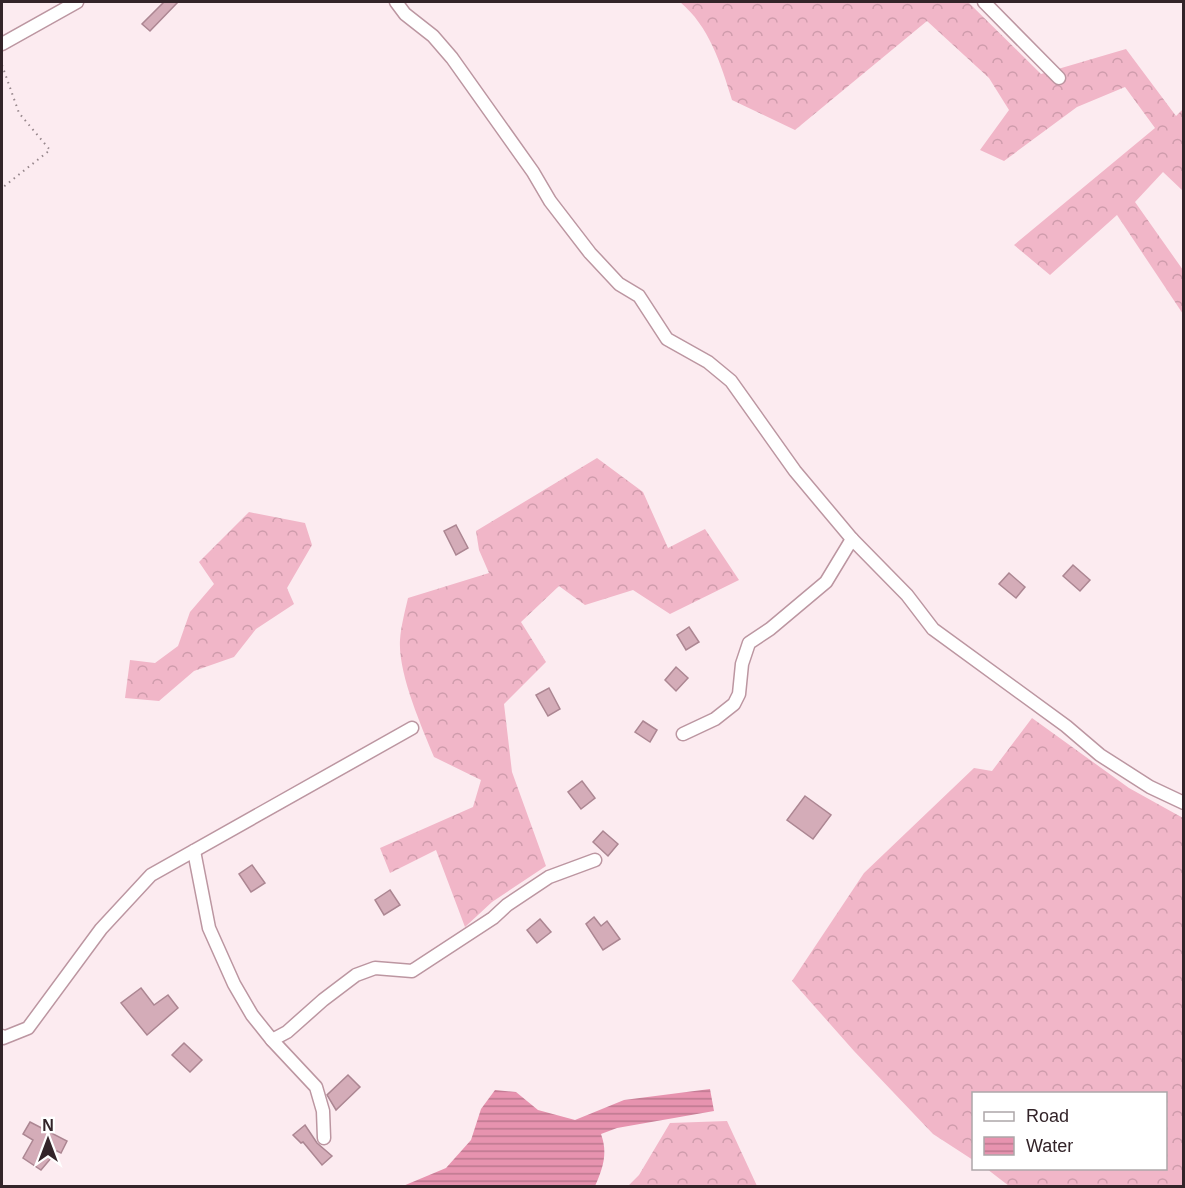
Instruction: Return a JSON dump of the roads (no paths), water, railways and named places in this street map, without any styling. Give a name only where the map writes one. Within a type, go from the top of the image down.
[{"type":"street","points":[[2,44],[77,2]]},
{"type":"street","points":[[396,2],[405,14],[433,36],[452,58],[533,172],[550,201],[590,253],[619,284],[639,296],[667,339],[708,362],[731,381],[795,471],[852,539],[907,595],[933,629],[960,651],[1066,726],[1100,755],[1150,787],[1184,803]]},
{"type":"street","points":[[984,2],[1059,78]]},
{"type":"street","points":[[682,734],[715,719],[734,704],[739,694],[742,664],[749,643],[770,629],[826,582],[852,539]]},
{"type":"street","points":[[2,1036],[3,1038],[28,1028],[101,929],[151,875],[412,728]]},
{"type":"street","points":[[194,851],[209,928],[234,984],[252,1015],[316,1087],[323,1111],[324,1138]]},
{"type":"street","points":[[272,1040],[287,1032],[356,975],[375,968],[412,971],[493,918],[507,904],[549,878],[595,860]]},
{"type":"water","points":[[710,1089],[714,1111],[617,1128],[601,1134],[604,1160],[595,1186],[403,1186],[446,1168],[471,1140],[481,1109],[495,1090],[516,1092],[538,1110],[575,1120],[624,1100]]}]
